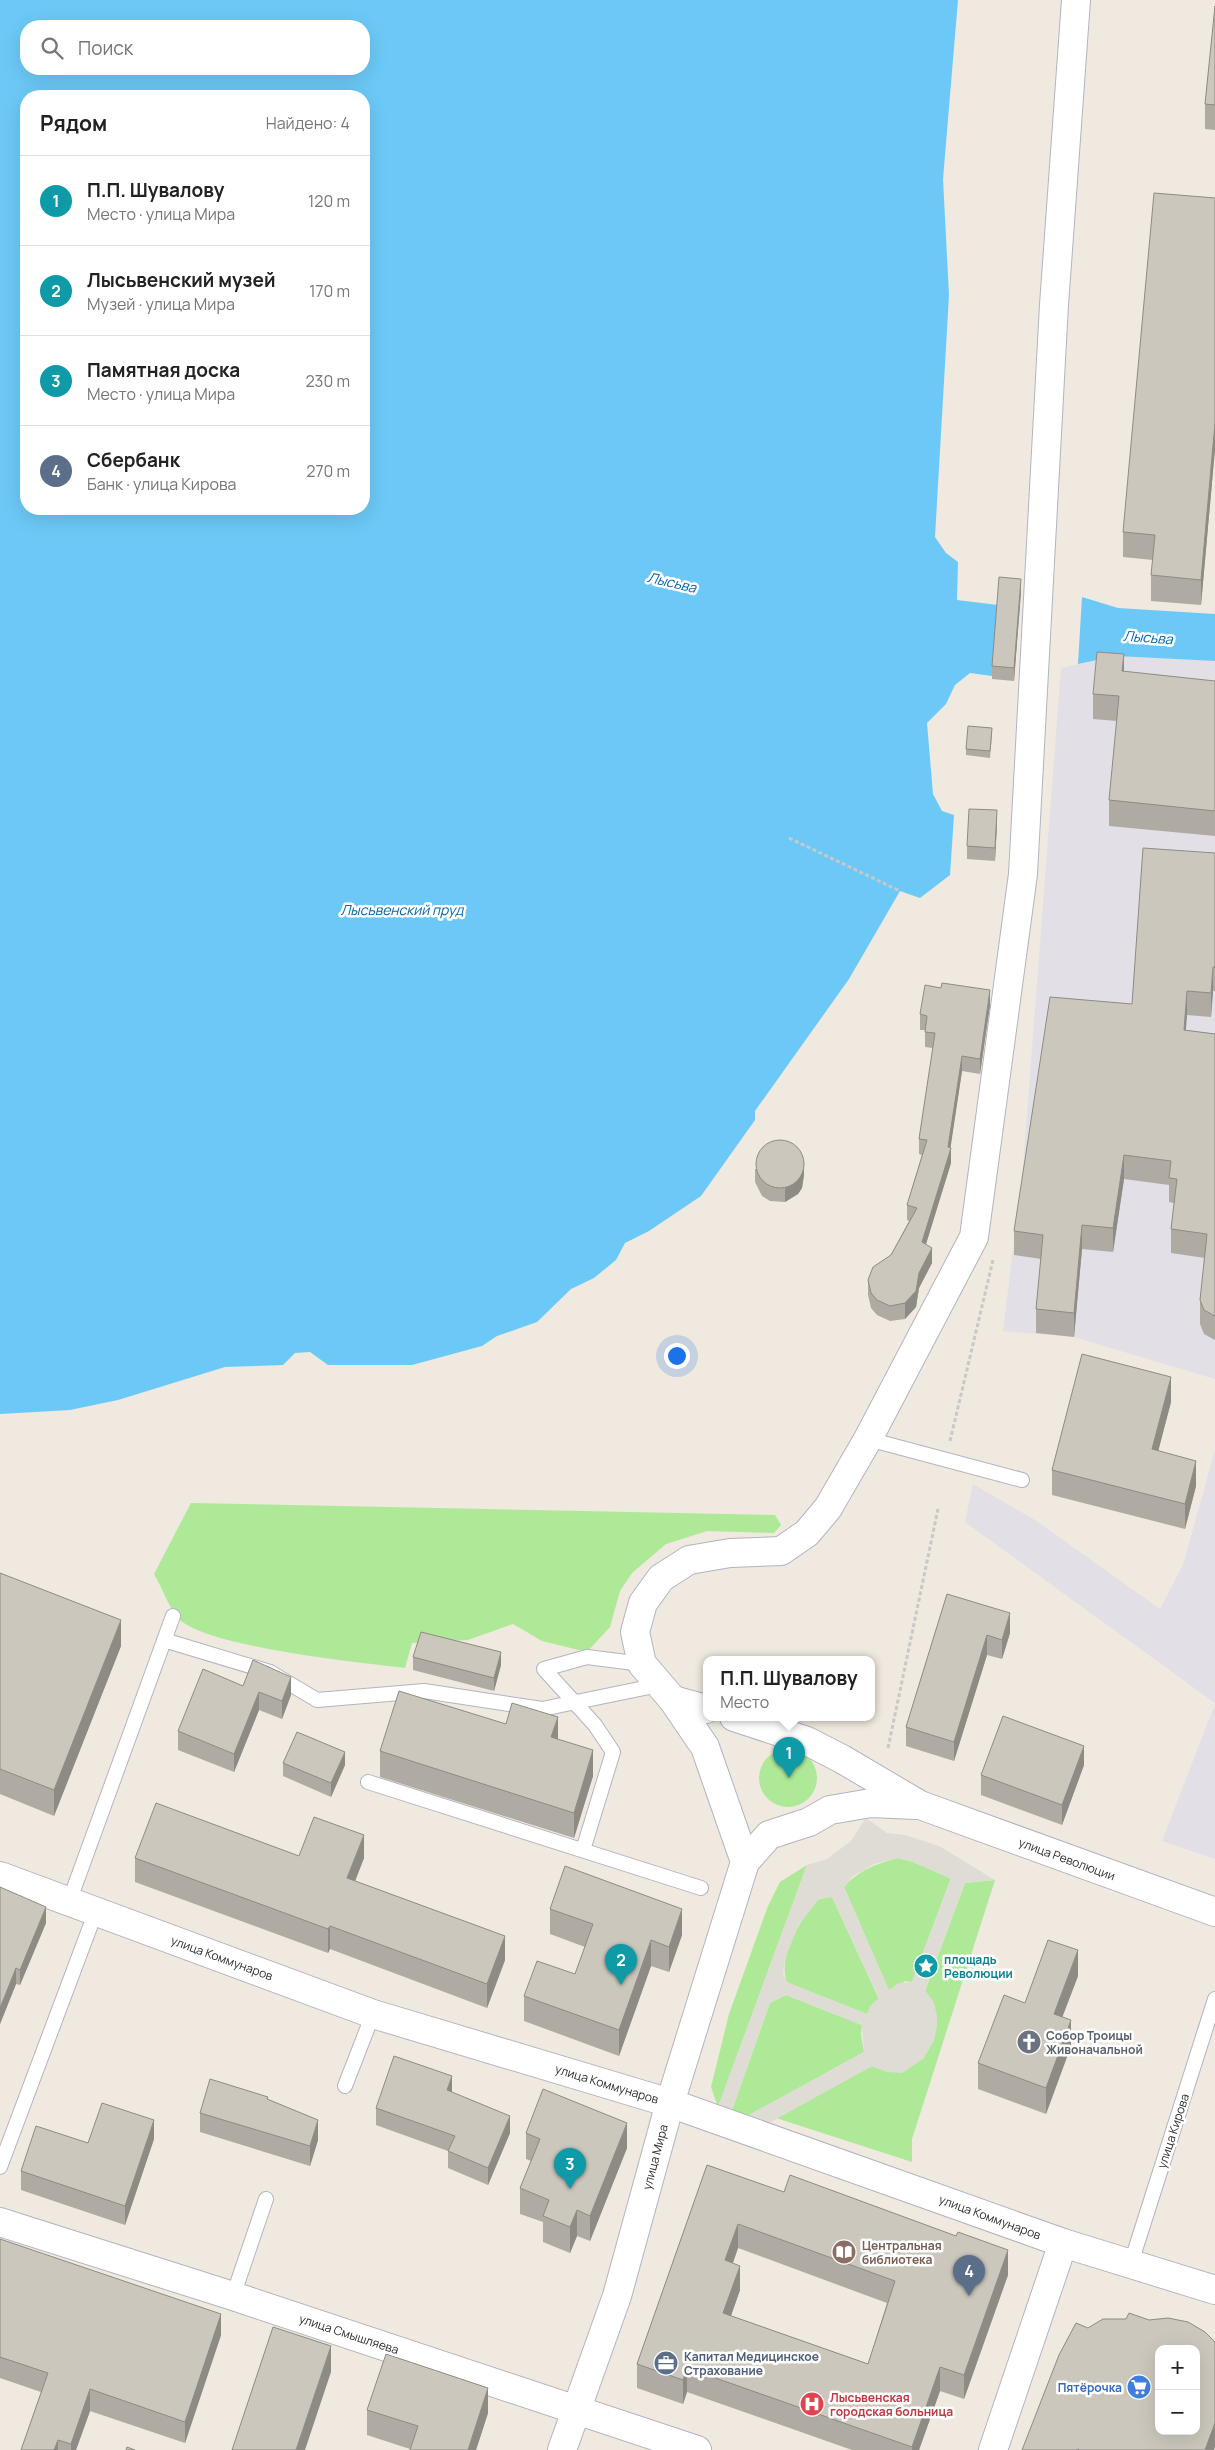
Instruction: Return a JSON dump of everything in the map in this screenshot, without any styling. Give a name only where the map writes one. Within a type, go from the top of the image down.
[{"type":"main road","points":[[920,1806],[871,1803],[830,1810],[809,1822],[769,1836],[745,1862],[705,1747],[666,1692],[642,1664],[635,1632],[642,1603],[661,1578],[689,1560],[730,1553],[781,1551],[807,1533],[828,1508],[868,1439],[974,1237],[1023,874],[1054,315],[1076,0]]},
{"type":"main road","points":[[666,1692],[703,1708]]},
{"type":"main road","points":[[746,1721],[807,1741],[842,1759],[920,1806]]},
{"type":"main road","name":"улица Революции","points":[[920,1806],[1215,1912]]},
{"type":"main road","name":"улица Мира","points":[[562,2450],[617,2296],[670,2103],[745,1862]]},
{"type":"main road","name":"улица Коммунаров","points":[[0,1876],[373,2014],[670,2103],[1063,2243],[1215,2290]]},
{"type":"main road","name":"улица Смышляева","points":[[0,2222],[576,2408],[697,2450]]},
{"type":"main road","points":[[993,2450],[1063,2243]]},
{"type":"lane","points":[[868,1439],[1022,1480]]},
{"type":"lane","points":[[69,1902],[172,1616]]},
{"type":"lane","points":[[164,1640],[270,1672],[316,1700],[424,1691],[542,1710],[575,1703],[666,1692]]},
{"type":"lane","points":[[583,1850],[613,1752],[575,1703],[544,1669],[587,1657],[642,1664]]},
{"type":"lane","points":[[368,1782],[701,1888]]},
{"type":"lane","points":[[0,2167],[96,1912]]},
{"type":"lane","name":"улица Кирова","points":[[1131,2263],[1215,1999]]},
{"type":"lane","points":[[345,2086],[373,2014]]},
{"type":"lane","points":[[233,2296],[266,2199]]},
{"type":"path","points":[[789,838],[900,891]]},
{"type":"path","points":[[888,1748],[938,1508]]},
{"type":"shaded area","points":[[1116,656],[1215,661],[1215,1379],[1074,1337],[1003,1331],[1023,1167],[1061,668]]},
{"type":"shaded area","points":[[1215,1450],[1215,1703],[965,1522],[973,1484],[1035,1520],[1160,1609],[1183,1565]]},
{"type":"shaded area","points":[[1215,1704],[1215,1859],[1162,1841]]},
{"type":"shaded area","name":"площадь Революции","points":[[866,1818],[887,1833],[905,1835],[939,1846],[995,1880],[965,1883],[925,1990],[934,2003],[937,2016],[934,2040],[923,2059],[902,2073],[888,2072],[872,2066],[762,2127],[740,2120],[864,2052],[862,2025],[786,1995],[770,2003],[731,2113],[718,2107],[807,1865],[827,1859],[851,1841]],"holes":[[[898,1858],[913,1862],[951,1879],[912,1982],[899,1983],[889,1990],[844,1887],[853,1876],[874,1864]],[[832,1897],[879,1998],[870,2006],[867,2014],[787,1982],[783,1974],[785,1959],[799,1924],[819,1899]]]},
{"type":"green space","points":[[191,1503],[775,1515],[781,1525],[774,1533],[707,1531],[666,1544],[632,1573],[620,1591],[610,1627],[587,1652],[542,1641],[513,1624],[468,1640],[412,1643],[405,1668],[321,1658],[250,1645],[193,1628],[178,1618],[154,1574]]},
{"type":"green space","points":[[788,1749],[804,1754],[812,1762],[817,1778],[812,1794],[804,1802],[788,1807],[772,1802],[764,1794],[759,1778],[764,1762],[772,1754]]},
{"type":"green space","points":[[898,1858],[913,1862],[951,1878],[912,1982],[905,1981],[889,1991],[844,1887],[868,1868]]},
{"type":"green space","points":[[807,1865],[718,2107],[711,2087],[729,2014],[768,1906],[780,1882]]},
{"type":"green space","points":[[995,1880],[912,2139],[912,2162],[776,2118],[872,2066],[888,2072],[923,2059],[934,2040],[934,2003],[925,1991],[965,1883]]},
{"type":"green space","points":[[832,1897],[879,1999],[867,2014],[787,1983],[785,1961],[792,1938],[805,1916],[819,1899]]},
{"type":"green space","points":[[786,1995],[862,2025],[861,2035],[864,2052],[740,2120],[731,2113],[770,2003]]},
{"type":"water","name":"Лысьвенский пруд","points":[[0,0],[958,0],[943,179],[949,295],[935,537],[946,553],[958,562],[957,600],[998,605],[992,676],[970,673],[955,685],[946,704],[927,723],[933,794],[942,811],[954,815],[950,875],[920,898],[900,891],[849,979],[755,1111],[755,1120],[701,1196],[649,1231],[625,1243],[616,1260],[594,1278],[571,1289],[537,1322],[497,1336],[482,1346],[412,1365],[328,1365],[310,1352],[295,1353],[283,1365],[225,1367],[118,1400],[70,1410],[0,1414]]},
{"type":"water","name":"Лысьва","points":[[1082,597],[1118,608],[1215,614],[1215,661],[1116,656],[1078,664]]},
{"type":"building","points":[[1215,6],[1215,105],[1205,104]]},
{"type":"building","points":[[1154,193],[1215,198],[1215,423],[1201,580],[1151,575],[1155,535],[1123,532]]},
{"type":"building","points":[[999,577],[1021,579],[1014,668],[992,666]]},
{"type":"building","points":[[1097,652],[1124,654],[1122,671],[1215,681],[1215,811],[1109,800],[1119,696],[1093,694]]},
{"type":"building","points":[[968,726],[992,728],[990,751],[966,749]]},
{"type":"building","points":[[969,809],[997,810],[995,848],[967,846]]},
{"type":"building","points":[[1143,848],[1215,853],[1215,967],[1213,967],[1211,993],[1187,991],[1184,1030],[1215,1034],[1215,1316],[1204,1310],[1200,1300],[1207,1234],[1171,1229],[1177,1179],[1169,1178],[1171,1161],[1124,1155],[1113,1228],[1082,1225],[1074,1313],[1036,1309],[1043,1235],[1014,1231],[1050,997],[1132,1004]]},
{"type":"building","points":[[942,983],[990,990],[980,1059],[962,1056],[948,1147],[951,1148],[922,1242],[932,1248],[919,1273],[916,1291],[905,1303],[890,1306],[877,1300],[871,1293],[868,1280],[873,1267],[891,1255],[917,1208],[907,1205],[927,1140],[919,1139],[935,1033],[925,1032],[927,1016],[920,1014],[925,985],[941,988]]},
{"type":"building","points":[[775,1140],[785,1140],[794,1144],[800,1150],[803,1155],[803,1173],[794,1184],[785,1188],[775,1188],[766,1184],[760,1178],[756,1169],[756,1159],[760,1150],[766,1144]]},
{"type":"building","points":[[1082,1354],[1171,1377],[1152,1449],[1196,1461],[1185,1504],[1052,1470]]},
{"type":"building","points":[[0,1573],[121,1620],[54,1790],[0,1769]]},
{"type":"building","points":[[947,1594],[1010,1613],[1002,1640],[987,1635],[954,1742],[906,1727]]},
{"type":"building","points":[[421,1632],[501,1652],[494,1678],[413,1657]]},
{"type":"building","points":[[253,1660],[291,1677],[282,1701],[259,1692],[234,1754],[178,1731],[203,1669],[243,1686]]},
{"type":"building","points":[[399,1691],[506,1724],[512,1703],[558,1717],[551,1737],[593,1750],[574,1813],[380,1751]]},
{"type":"building","points":[[1003,1716],[1084,1746],[1062,1805],[981,1775]]},
{"type":"building","points":[[297,1732],[345,1752],[331,1783],[283,1763]]},
{"type":"building","points":[[156,1803],[299,1856],[314,1817],[364,1835],[347,1878],[505,1936],[487,1984],[330,1926],[328,1929],[135,1858]]},
{"type":"building","points":[[565,1866],[682,1909],[669,1947],[651,1940],[619,2030],[524,1996],[537,1961],[575,1974],[593,1924],[550,1909]]},
{"type":"building","points":[[0,1887],[46,1907],[20,1970],[16,1968],[0,2008]]},
{"type":"building","name":"Собор Троицы Живоначальной","points":[[1048,1940],[1078,1950],[1054,2014],[1071,2020],[1046,2088],[978,2063],[1004,1995],[1025,2003]]},
{"type":"building","points":[[394,2056],[452,2076],[447,2090],[510,2116],[488,2168],[448,2151],[455,2136],[376,2108]]},
{"type":"building","points":[[210,2079],[268,2097],[267,2099],[318,2120],[310,2146],[200,2113]]},
{"type":"building","points":[[543,2089],[627,2123],[590,2216],[577,2210],[570,2227],[543,2216],[549,2200],[520,2188],[540,2139],[526,2133]]},
{"type":"building","points":[[102,2103],[154,2120],[125,2206],[21,2171],[36,2126],[88,2143]]},
{"type":"building","points":[[707,2165],[784,2192],[790,2175],[956,2236],[958,2232],[1008,2250],[964,2375],[940,2367],[912,2447],[687,2368],[683,2380],[637,2364]],"holes":[[[738,2224],[895,2281],[868,2364],[723,2313],[740,2266],[725,2260]]]},
{"type":"building","points":[[0,2239],[221,2314],[185,2422],[90,2389],[71,2444],[58,2440],[54,2450],[21,2450],[48,2373],[0,2357]]},
{"type":"building","points":[[1129,2313],[1149,2320],[1168,2318],[1188,2322],[1205,2332],[1215,2342],[1215,2423],[1205,2450],[1022,2450],[1059,2355],[1076,2323],[1088,2328],[1103,2319],[1126,2319]]},
{"type":"building","points":[[273,2327],[331,2346],[296,2450],[232,2450]]},
{"type":"building","points":[[386,2354],[488,2388],[468,2450],[410,2450],[418,2426],[367,2410]]},
{"type":"place","name":"П.П. Шувалову","points":[[789,1778]]},
{"type":"place","name":"площадь Революции","points":[[926,1966]]},
{"type":"place","name":"Лысьвенский музей","points":[[621,1985]]},
{"type":"place","name":"Собор Троицы Живоначальной","points":[[1029,2042]]},
{"type":"place","name":"Памятная доска","points":[[570,2189]]},
{"type":"place","name":"Центральная библиотека","points":[[844,2252]]},
{"type":"place","name":"Сбербанк","points":[[969,2296]]},
{"type":"place","name":"Капитал Медицинское Страхование","points":[[666,2363]]},
{"type":"place","name":"Пятёрочка","points":[[1139,2387]]},
{"type":"place","name":"Лысьвенская городская больница","points":[[812,2404]]}]
